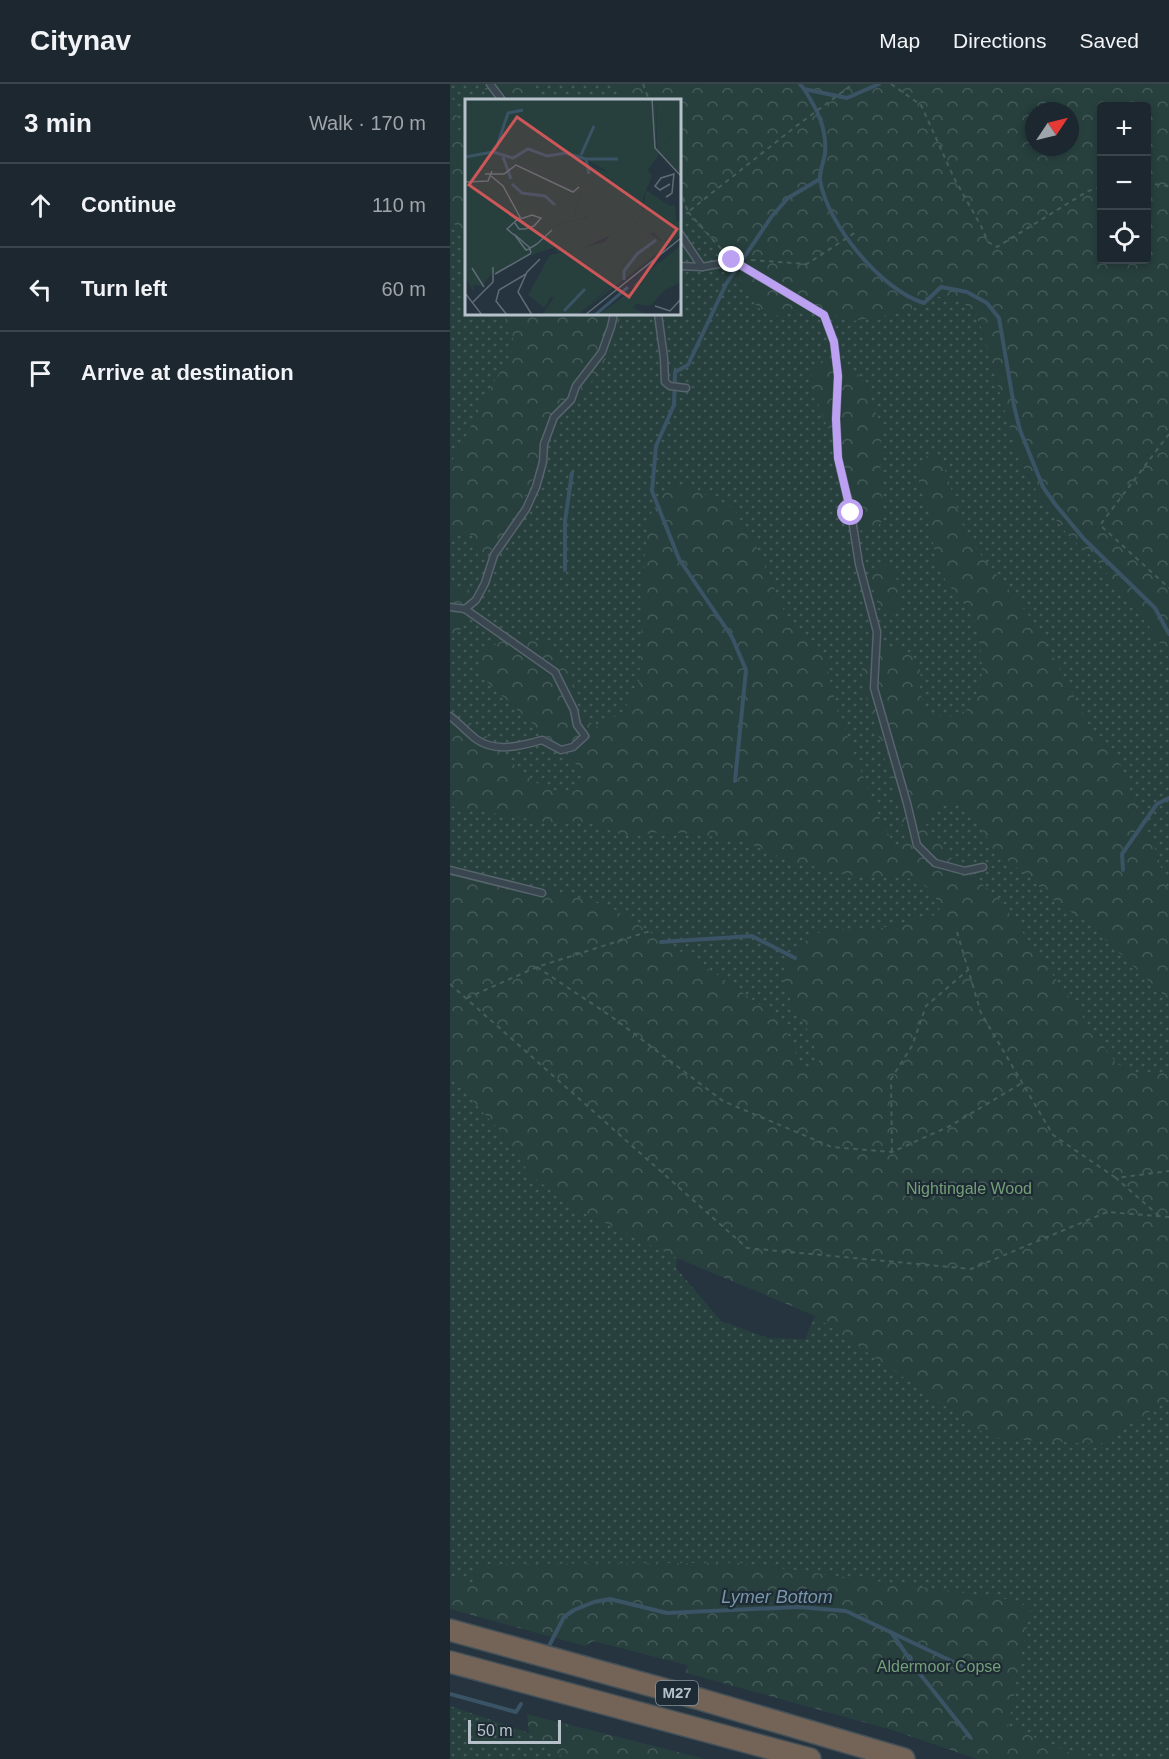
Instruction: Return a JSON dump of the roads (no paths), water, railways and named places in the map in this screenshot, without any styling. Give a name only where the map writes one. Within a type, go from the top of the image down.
[{"type":"highway","name":"M27","points":[[450,1630],[696,1698],[904,1759]]},
{"type":"highway","name":"M27","points":[[450,1662],[810,1759]]},
{"type":"lane","points":[[490,84],[501,99]]},
{"type":"lane","points":[[681,236],[702,267]]},
{"type":"lane","points":[[681,266],[702,267],[731,259],[824,315],[834,342],[838,376],[836,419],[838,458],[851,513],[859,564],[877,632],[874,688],[908,803],[917,845],[935,863],[965,871],[983,867]]},
{"type":"lane","points":[[465,609],[476,600],[494,555],[526,509],[536,487],[543,462],[544,444],[554,417],[571,400],[581,377],[602,352],[614,315]]},
{"type":"lane","points":[[658,315],[665,382],[674,387],[686,388]]},
{"type":"lane","points":[[450,607],[465,609],[555,672],[574,710],[576,725],[585,736],[573,747],[561,750],[542,740],[519,746],[497,747],[478,740],[450,716]]},
{"type":"lane","points":[[450,870],[542,893]]},
{"type":"waterway","points":[[800,84],[804,89],[847,98],[879,84]]},
{"type":"waterway","points":[[804,89],[823,127],[825,153],[820,180],[833,216],[845,235],[874,270],[908,296],[924,303],[941,287],[967,292],[987,303],[999,318],[1020,430],[1043,487],[1084,539],[1155,608],[1169,634]]},
{"type":"waterway","points":[[735,781],[746,670],[732,637],[679,559],[652,491],[656,446],[674,405],[675,372],[688,365],[726,284],[772,216],[788,198],[820,179]]},
{"type":"waterway","points":[[565,570],[565,521],[572,473]]},
{"type":"waterway","points":[[1123,870],[1122,854],[1157,804],[1169,798]]},
{"type":"waterway","points":[[661,942],[752,936],[795,958]]},
{"type":"waterway","name":"Lymer Bottom","points":[[550,1644],[564,1617],[594,1602],[610,1599],[667,1613],[799,1607],[846,1611],[962,1666],[984,1667]]},
{"type":"waterway","points":[[891,1632],[920,1674],[970,1737]]},
{"type":"waterway","name":"Lymer Bottom","points":[[450,1694],[516,1712],[521,1704]]},
{"type":"park label","name":"Nightingale Wood","points":[[969,1188]]},
{"type":"park label","name":"Aldermoor Copse","points":[[939,1666]]}]
